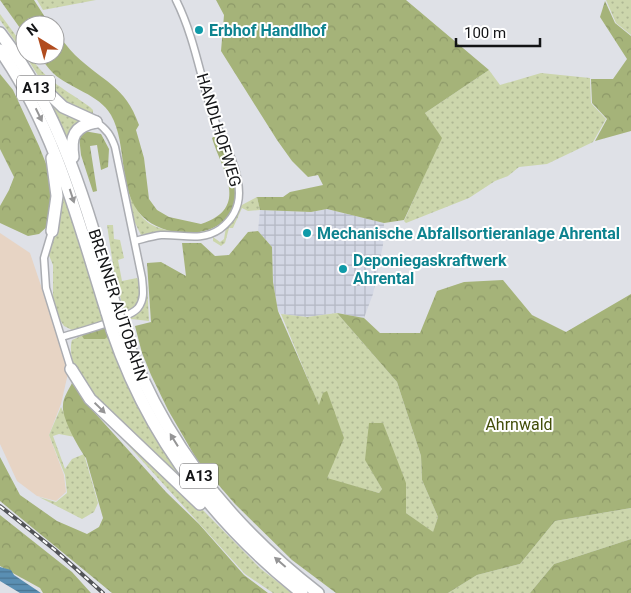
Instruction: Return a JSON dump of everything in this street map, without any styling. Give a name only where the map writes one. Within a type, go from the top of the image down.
[{"type":"highway","name":"BRENNER AUTOBAHN","points":[[0,33],[14,52],[44,102],[75,174],[134,386],[159,435],[198,492],[236,534],[302,593]]},
{"type":"highway","name":"BRENNER AUTOBAHN","points":[[0,50],[26,90],[48,134],[112,311]]},
{"type":"highway","points":[[14,52],[53,99],[70,110],[96,122]]},
{"type":"highway","points":[[75,174],[73,134],[78,127],[96,122]]},
{"type":"highway","points":[[48,134],[56,185],[56,208],[52,231]]},
{"type":"highway","name":"BRENNER AUTOBAHN","points":[[117,328],[150,397],[172,436],[196,472],[228,511],[252,536],[318,593]]},
{"type":"highway","points":[[71,369],[90,399],[212,515],[236,534]]},
{"type":"street","name":"HANDLHOFWEG","points":[[135,241],[161,235],[196,237],[208,235],[228,222],[238,203],[236,174],[213,116],[191,38],[176,0]]},
{"type":"street","points":[[62,337],[127,315],[137,308],[142,299],[143,289],[135,241],[115,148],[108,131],[96,122]]},
{"type":"street","points":[[52,231],[44,258],[48,294],[71,369]]},
{"type":"shaded area","points":[[327,209],[384,223],[383,245],[373,294],[364,318],[337,313],[307,317],[281,314],[278,311],[273,282],[272,247],[258,231],[260,210],[311,212]]},
{"type":"shaded area","points":[[0,233],[30,253],[69,369],[61,404],[49,435],[64,475],[66,492],[56,501],[37,496],[17,481],[0,444]]},
{"type":"green space","points":[[0,0],[34,0],[44,15],[15,15],[15,21]]},
{"type":"green space","points":[[37,0],[96,0],[43,10]]},
{"type":"green space","points":[[216,0],[406,0],[489,70],[425,113],[442,138],[404,220],[384,223],[327,209],[311,212],[260,210],[257,197],[283,197],[290,192],[323,185],[318,175],[308,177],[292,161],[221,51],[224,15]]},
{"type":"green space","points":[[606,0],[631,0],[631,35],[616,23]]},
{"type":"green space","points":[[605,1],[615,23],[631,36],[631,131],[595,141],[607,119],[592,103],[591,79],[613,79],[627,59],[600,17]]},
{"type":"green space","points":[[0,14],[15,34],[15,41],[0,20]]},
{"type":"green space","points":[[65,44],[85,64],[120,92],[127,101],[139,125],[136,130],[144,158],[149,199],[157,210],[169,217],[201,224],[216,217],[225,208],[229,198],[229,187],[212,138],[218,134],[236,185],[235,203],[229,215],[219,224],[207,230],[193,233],[165,229],[152,224],[142,216],[134,205],[129,193],[120,140],[111,115],[99,102],[53,73],[47,65],[65,65]]},
{"type":"green space","points":[[31,65],[37,65],[50,79],[90,107],[93,110],[93,115],[73,110],[44,85]]},
{"type":"green space","points":[[489,70],[500,85],[541,73],[590,78],[591,103],[606,119],[593,142],[547,164],[519,167],[508,176],[495,181],[469,198],[406,223],[404,221],[441,138],[425,113]]},
{"type":"green space","points":[[0,74],[13,90],[39,146],[56,189],[50,224],[39,234],[28,236],[0,223],[0,206],[14,177],[0,149]]},
{"type":"green space","points":[[43,92],[88,121],[69,145]]},
{"type":"green space","points":[[84,131],[101,134],[109,149],[108,167],[101,170],[97,145],[90,146],[97,191],[93,192],[81,155],[79,136]]},
{"type":"green space","points":[[67,194],[103,321],[72,330],[64,326],[60,320],[53,300],[53,265],[48,253],[60,196]]},
{"type":"green space","points":[[128,194],[138,212],[149,223],[159,228],[183,233],[141,235],[133,219]]},
{"type":"green space","points":[[257,197],[260,210],[248,211],[242,208],[233,228],[229,228],[225,243],[221,246],[213,241],[213,237],[220,242],[224,239],[226,227],[240,206]]},
{"type":"green space","points":[[107,225],[113,225],[114,239],[120,240],[124,258],[118,260],[122,281],[137,278],[140,284],[147,283],[149,321],[131,319],[127,321],[115,278]]},
{"type":"green space","name":"Ahrnwald","points":[[258,231],[272,247],[273,282],[278,311],[319,405],[323,393],[327,391],[344,438],[327,478],[379,493],[382,489],[365,460],[369,423],[383,423],[406,483],[406,513],[433,532],[438,517],[422,480],[421,456],[397,382],[337,313],[364,318],[380,333],[420,333],[437,291],[464,282],[503,280],[532,315],[566,332],[631,294],[631,508],[555,521],[520,564],[477,575],[448,593],[336,593],[292,560],[235,504],[197,460],[168,410],[151,375],[142,353],[135,326],[151,322],[147,263],[161,262],[186,276],[182,243],[201,243],[215,256],[229,255],[248,232]]},
{"type":"green space","points":[[337,313],[397,382],[421,456],[422,480],[438,517],[433,533],[406,513],[406,483],[365,459],[382,489],[379,493],[327,479],[319,406],[281,314],[307,317]]},
{"type":"green space","points":[[105,325],[198,498],[199,506],[261,569],[292,593],[273,593],[245,574],[78,390],[72,357],[72,340]]},
{"type":"green space","points":[[106,328],[108,336],[105,339],[84,339],[82,336],[89,332]]},
{"type":"green space","points":[[72,383],[86,403],[166,492],[199,524],[244,575],[268,593],[112,593],[0,501],[0,457],[20,495],[57,521],[87,534],[99,527],[103,518],[86,458],[71,433],[63,410],[64,399]]},
{"type":"green space","points":[[61,407],[75,437],[59,434],[53,436],[65,469],[72,459],[84,454],[98,503],[94,512],[82,519],[39,497],[56,502],[67,493],[65,475],[49,435]]},
{"type":"green space","points":[[631,508],[631,539],[554,564],[530,593],[448,593],[477,575],[520,564],[555,521]]},
{"type":"green space","points":[[0,515],[72,572],[91,593],[43,593],[40,588],[0,566]]},
{"type":"green space","points":[[631,539],[631,593],[530,593],[554,564]]},
{"type":"water","points":[[0,567],[11,570],[14,575],[41,593],[20,593],[0,581]]},
{"type":"railway","points":[[0,506],[55,550],[103,593]]},
{"type":"place","name":"Erbhof Handlhof","points":[[199,30]]},
{"type":"place","name":"Mechanische Abfallsortieranlage Ahrental","points":[[307,233]]},
{"type":"place","name":"Deponiegaskraftwerk Ahrental","points":[[343,269]]}]
